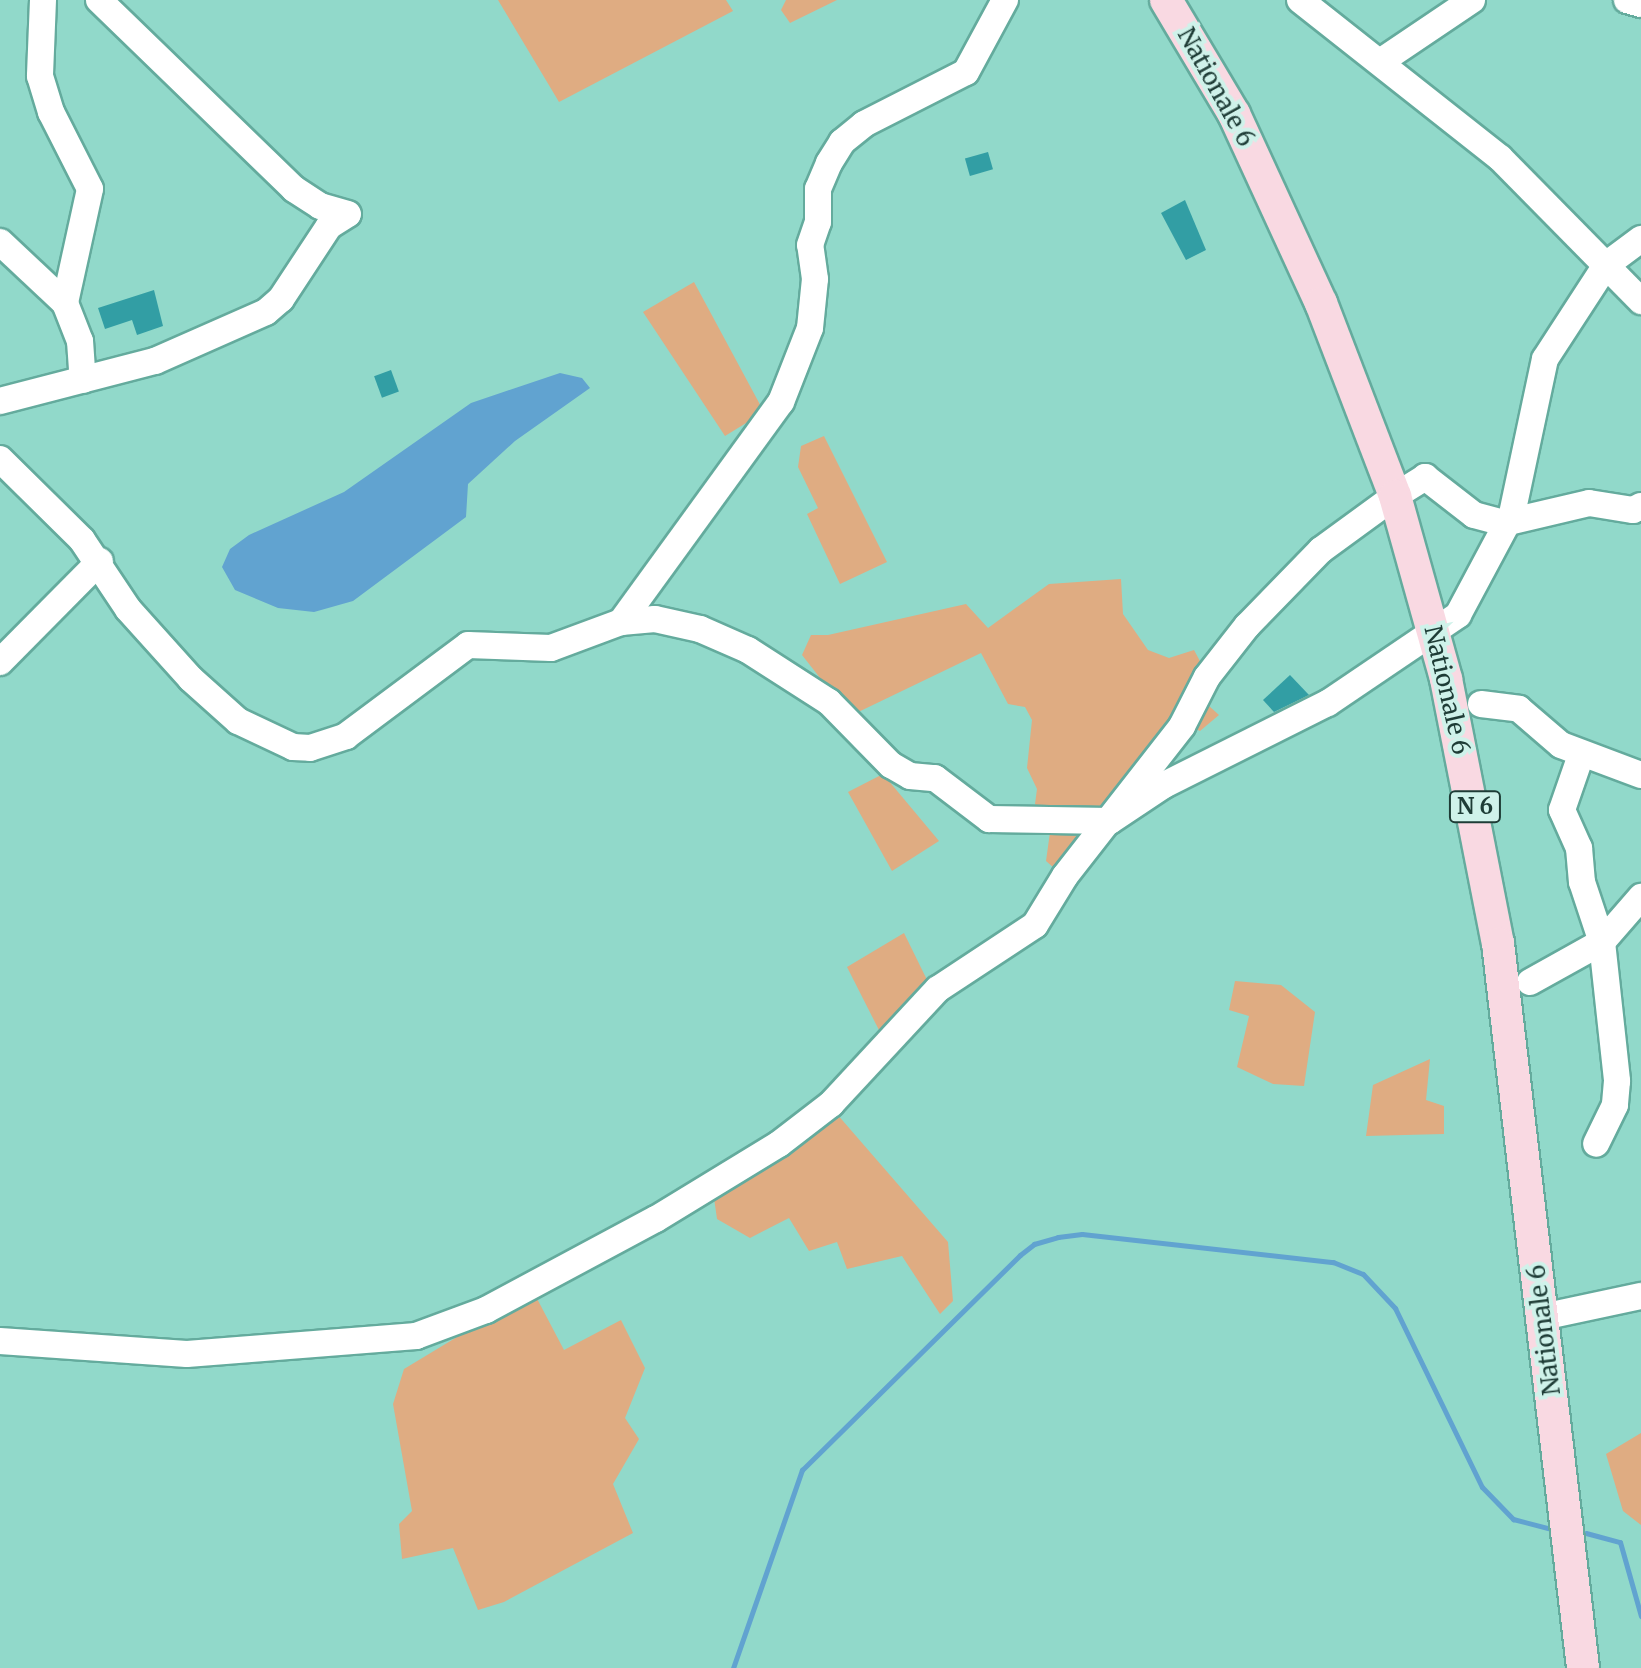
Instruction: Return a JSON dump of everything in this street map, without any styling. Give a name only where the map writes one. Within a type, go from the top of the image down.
[{"type":"main road","name":"Nationale 6","points":[[1166,0],[1234,114],[1273,194],[1395,496],[1434,630],[1479,828],[1498,943],[1583,1668]]},
{"type":"street","points":[[43,0],[40,76],[51,112],[90,189],[65,303]]},
{"type":"street","points":[[0,401],[198,346],[266,312],[281,299],[319,239],[348,214],[320,206],[294,189],[99,0]]},
{"type":"street","points":[[621,622],[781,402],[810,328],[815,279],[810,245],[818,222],[818,189],[829,163],[842,142],[864,124],[966,72],[1005,0]]},
{"type":"street","points":[[1300,0],[1500,158],[1641,301]]},
{"type":"street","points":[[1380,62],[1472,0]]},
{"type":"street","points":[[1627,0],[1641,4]]},
{"type":"street","points":[[0,459],[100,561],[128,609],[191,679],[238,721],[293,747],[310,748],[346,736],[468,645],[551,648],[621,622],[676,622],[748,650],[829,702],[891,765],[910,776],[935,778],[989,819],[1110,821],[1164,785],[1328,703],[1458,615],[1521,486],[1545,359],[1606,265],[1641,239]]},
{"type":"street","points":[[0,242],[65,303],[80,341],[83,380]]},
{"type":"street","points":[[0,1341],[187,1354],[416,1336],[486,1310],[721,1181],[831,1104],[938,989],[1035,925],[1065,876],[1182,726],[1207,677],[1275,594],[1321,550],[1395,496],[1425,477],[1463,508],[1504,523],[1589,503],[1638,512]]},
{"type":"street","points":[[0,662],[100,561]]},
{"type":"street","points":[[1481,704],[1519,709],[1581,755],[1641,775]]},
{"type":"street","points":[[1581,755],[1562,810],[1579,848],[1582,882],[1602,942],[1617,1081],[1615,1105],[1596,1144]]},
{"type":"street","points":[[1530,982],[1602,942],[1641,897]]},
{"type":"street","points":[[1542,1317],[1641,1296]]},
{"type":"shaded area","points":[[498,0],[726,0],[733,11],[559,102]]},
{"type":"shaded area","points":[[786,0],[837,0],[790,23],[781,10]]},
{"type":"shaded area","points":[[694,282],[764,412],[725,436],[643,312]]},
{"type":"shaded area","points":[[824,436],[887,562],[840,584],[807,514],[818,508],[798,467],[801,446]]},
{"type":"shaded area","points":[[1121,579],[1123,614],[1148,650],[1169,658],[1194,650],[1201,663],[1187,686],[1219,715],[1200,731],[1187,725],[1061,874],[1046,861],[1051,825],[1035,804],[1037,789],[1027,768],[1032,720],[1025,707],[1008,704],[981,653],[850,716],[802,655],[811,635],[828,635],[966,604],[988,628],[1049,584]]},
{"type":"shaded area","points":[[883,774],[939,841],[892,871],[848,792]]},
{"type":"shaded area","points":[[904,933],[931,988],[883,1038],[847,967]]},
{"type":"shaded area","points":[[1235,981],[1281,985],[1315,1012],[1304,1086],[1273,1084],[1237,1067],[1249,1016],[1229,1010]]},
{"type":"shaded area","points":[[1430,1059],[1426,1100],[1444,1106],[1444,1134],[1366,1136],[1373,1085]]},
{"type":"shaded area","points":[[830,1106],[948,1242],[953,1301],[940,1314],[902,1256],[847,1269],[837,1242],[809,1251],[789,1218],[750,1238],[717,1219],[713,1191]]},
{"type":"shaded area","points":[[533,1291],[564,1350],[621,1320],[645,1368],[625,1418],[639,1439],[613,1484],[633,1533],[504,1602],[478,1610],[453,1548],[402,1559],[399,1524],[412,1511],[393,1404],[404,1369]]},
{"type":"shaded area","points":[[1641,1433],[1641,1525],[1623,1511],[1606,1454]]},
{"type":"water","points":[[560,373],[582,378],[590,388],[515,441],[468,484],[466,517],[353,601],[314,612],[278,608],[235,590],[222,567],[230,549],[249,535],[344,492],[471,403]]},
{"type":"building","points":[[988,152],[993,169],[970,176],[965,159]]},
{"type":"building","points":[[1185,200],[1206,250],[1186,260],[1161,213]]},
{"type":"building","points":[[154,290],[163,326],[137,335],[132,320],[105,329],[98,308]]},
{"type":"building","points":[[391,370],[399,392],[382,398],[374,376]]},
{"type":"building","points":[[1290,675],[1309,695],[1274,712],[1263,700]]},
{"type":"waterway","points":[[733,1668],[802,1470],[1020,1255],[1034,1244],[1058,1237],[1082,1234],[1333,1262],[1363,1274],[1395,1308],[1482,1487],[1513,1519],[1555,1530]]},
{"type":"waterway","points":[[1586,1533],[1620,1542],[1641,1616]]}]
